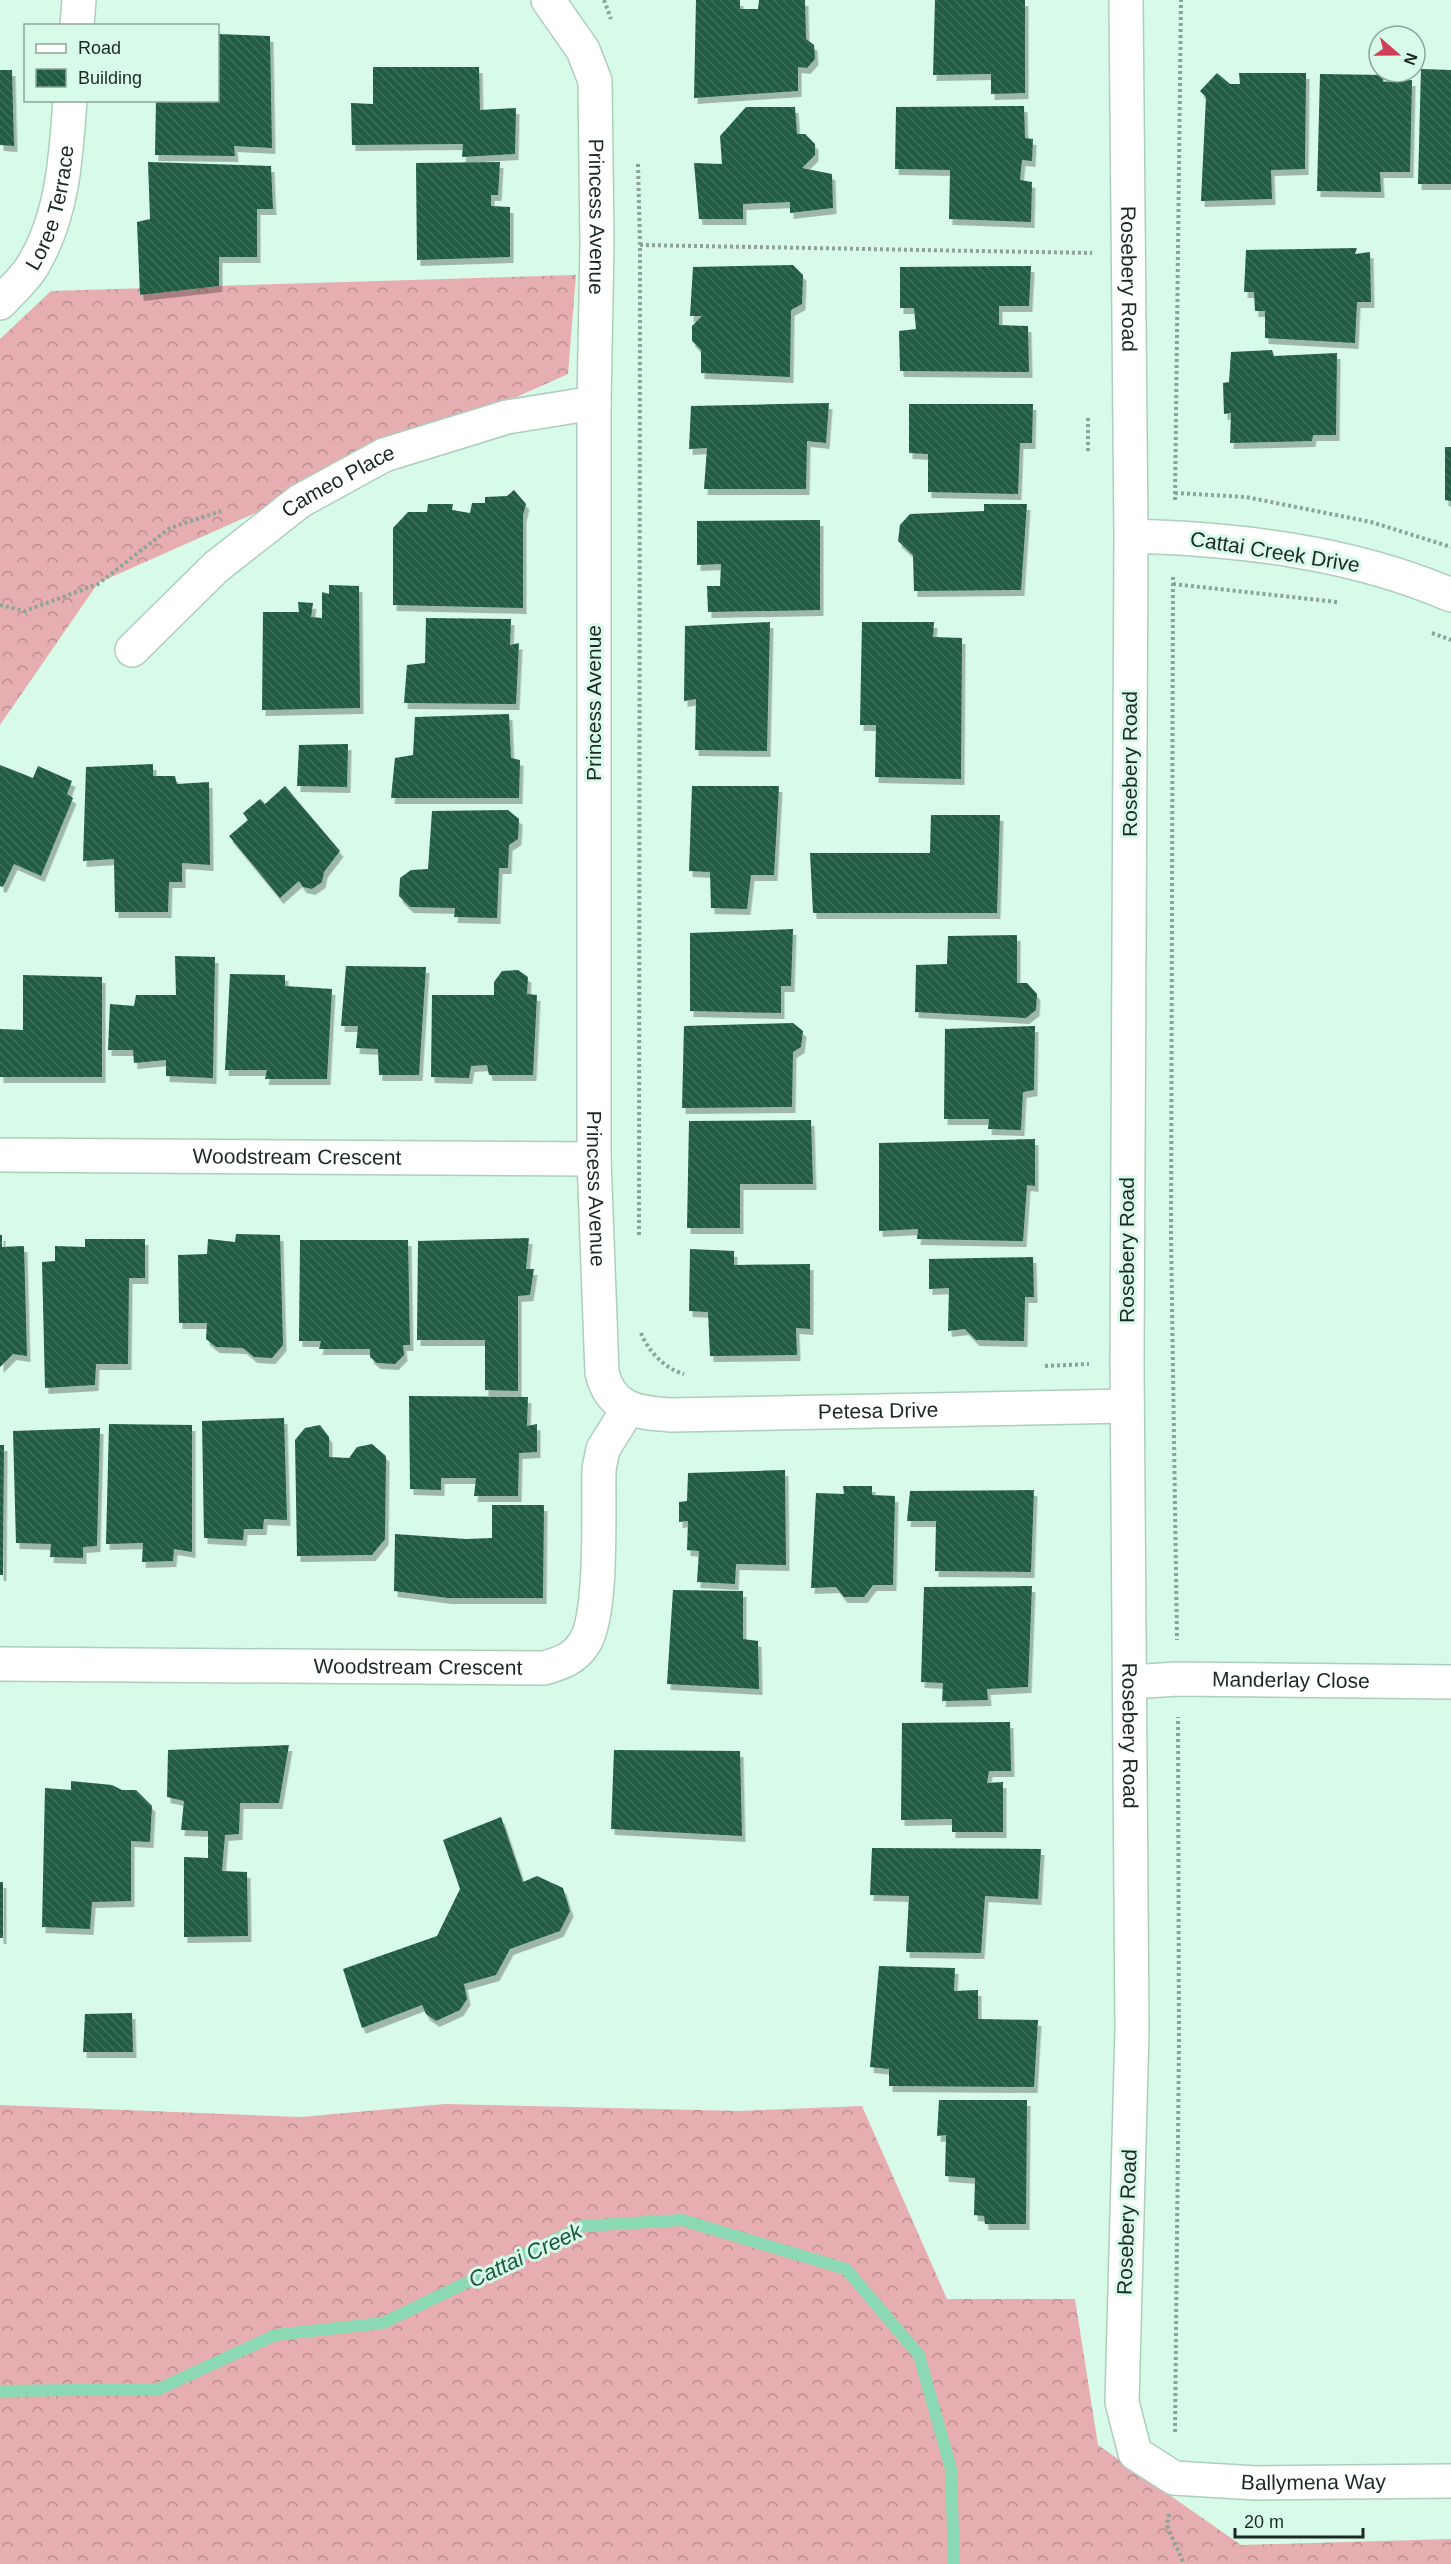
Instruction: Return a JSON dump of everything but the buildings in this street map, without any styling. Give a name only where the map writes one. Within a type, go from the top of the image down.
[{"type":"street","points":[[77,24],[79,0]]},
{"type":"street","name":"Rosebery Road","points":[[1126,0],[1131,536],[1127,1406],[1132,2030],[1122,2402],[1135,2453],[1174,2478]]},
{"type":"street","name":"Princess Avenue","points":[[552,1],[584,50],[595,81],[597,244],[594,403],[594,1159],[602,1373],[605,1386],[628,1409]]},
{"type":"street","name":"Loree Terrace","points":[[0,303],[33,266],[57,210],[66,159],[70,102]]},
{"type":"street","name":"Cameo Place","points":[[132,650],[216,567],[300,501],[384,455],[507,417],[594,403]]},
{"type":"street","name":"Cattai Creek Drive","points":[[1131,536],[1175,537],[1284,549],[1370,566],[1451,595]]},
{"type":"street","name":"Woodstream Crescent","points":[[0,1155],[594,1159]]},
{"type":"street","name":"Petesa Drive","points":[[628,1409],[671,1415],[1127,1406]]},
{"type":"street","name":"Woodstream Crescent","points":[[0,1664],[544,1668],[568,1661],[585,1642],[596,1613],[599,1469],[603,1449],[628,1409]]},
{"type":"street","name":"Manderlay Close","points":[[1131,1682],[1178,1679],[1451,1682]]},
{"type":"street","name":"Ballymena Way","points":[[1174,2478],[1256,2483],[1451,2481]]},
{"type":"path","points":[[604,0],[612,20]]},
{"type":"path","points":[[1180,0],[1173,584],[1173,1361],[1178,1679],[1179,2053],[1174,2478],[1167,2526],[1184,2564]]},
{"type":"path","points":[[638,153],[640,245],[639,1244]]},
{"type":"path","points":[[597,244],[1128,254]]},
{"type":"path","points":[[0,605],[25,611],[98,584],[170,528],[226,510]]},
{"type":"path","points":[[1173,584],[1347,603]]},
{"type":"path","points":[[1430,632],[1451,640]]},
{"type":"path","points":[[639,1327],[645,1344],[660,1360],[674,1371],[687,1375]]},
{"type":"path","points":[[1043,1366],[1173,1361]]},
{"type":"green space","points":[[576,275],[568,374],[98,583],[0,725],[0,339],[51,291]]},
{"type":"green space","points":[[445,2104],[740,2111],[862,2106],[947,2299],[1075,2299],[1098,2445],[1241,2545],[1451,2539],[1451,2564],[0,2564],[0,2105],[301,2117]]},
{"type":"waterway","name":"Cattai Creek","points":[[0,2391],[159,2389],[275,2335],[383,2323],[583,2226],[682,2220],[846,2269],[919,2355],[951,2469],[954,2564]]}]
